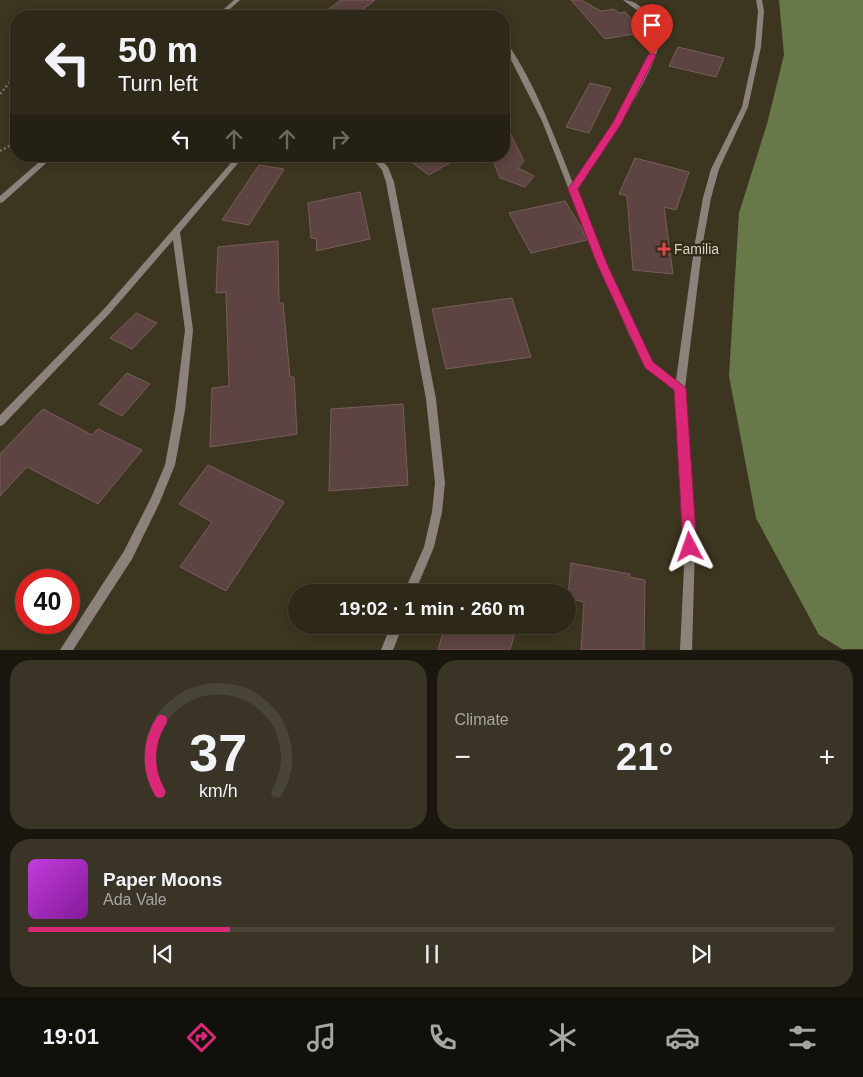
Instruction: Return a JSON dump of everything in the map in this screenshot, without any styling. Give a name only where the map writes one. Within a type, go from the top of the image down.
[{"type":"street","points":[[226,10],[237,0]]},
{"type":"street","points":[[573,189],[616,124],[646,69],[658,42],[654,23],[635,5],[626,0]]},
{"type":"street","points":[[686,650],[690,547],[680,388],[699,242],[707,198],[715,169],[745,107],[758,47],[761,11],[759,0]]},
{"type":"street","points":[[510,51],[545,121],[602,264],[649,365],[680,388]]},
{"type":"street","points":[[0,200],[44,162]]},
{"type":"street","points":[[0,422],[107,312],[236,162]]},
{"type":"street","points":[[379,162],[385,169],[390,182],[431,399],[439,474],[437,512],[429,547],[413,584]]},
{"type":"street","points":[[66,650],[128,555],[155,501],[170,464],[190,330],[176,232]]},
{"type":"street","points":[[387,650],[393,634]]},
{"type":"path","points":[[0,94],[10,82]]},
{"type":"green space","points":[[779,0],[863,0],[863,649],[842,649],[819,635],[756,518],[729,376],[739,213],[767,124],[784,55]]},
{"type":"building","points":[[341,0],[375,0],[362,10],[327,10]]},
{"type":"building","points":[[571,0],[581,0],[601,11],[614,9],[619,13],[625,12],[638,26],[633,27],[639,33],[605,39]]},
{"type":"building","points":[[678,47],[724,58],[716,77],[669,66]]},
{"type":"building","points":[[590,83],[611,88],[589,133],[566,127]]},
{"type":"building","points":[[510,133],[524,161],[518,168],[534,176],[525,187],[500,178],[493,162],[510,162]]},
{"type":"building","points":[[635,158],[689,172],[676,210],[664,207],[673,274],[633,270],[627,196],[619,194]]},
{"type":"building","points":[[411,162],[451,162],[429,175]]},
{"type":"building","points":[[259,165],[284,169],[249,225],[222,220]]},
{"type":"building","points":[[360,192],[370,239],[316,251],[317,239],[311,238],[308,203]]},
{"type":"building","points":[[565,201],[587,240],[531,253],[509,213]]},
{"type":"building","points":[[278,241],[279,303],[283,303],[290,377],[294,377],[297,434],[210,447],[212,388],[229,386],[226,292],[216,293],[218,247]]},
{"type":"building","points":[[512,298],[531,357],[446,369],[432,309]]},
{"type":"building","points":[[136,313],[157,323],[132,349],[110,338]]},
{"type":"building","points":[[127,373],[150,384],[122,416],[99,404]]},
{"type":"building","points":[[403,404],[408,485],[329,491],[331,409]]},
{"type":"building","points":[[43,409],[92,435],[98,429],[142,450],[98,504],[27,467],[0,496],[0,454]]},
{"type":"building","points":[[208,465],[284,502],[226,591],[180,567],[212,522],[179,504]]},
{"type":"building","points":[[571,563],[630,574],[629,577],[645,580],[644,650],[581,650],[584,602],[576,600],[576,584],[569,584]]},
{"type":"building","points":[[442,634],[514,634],[510,650],[438,650]]},
{"type":"place","name":"Familia","points":[[664,249]]},
{"type":"route","points":[[652,55],[616,124],[573,189],[602,264],[649,365],[664,378],[680,388],[690,547]]}]
